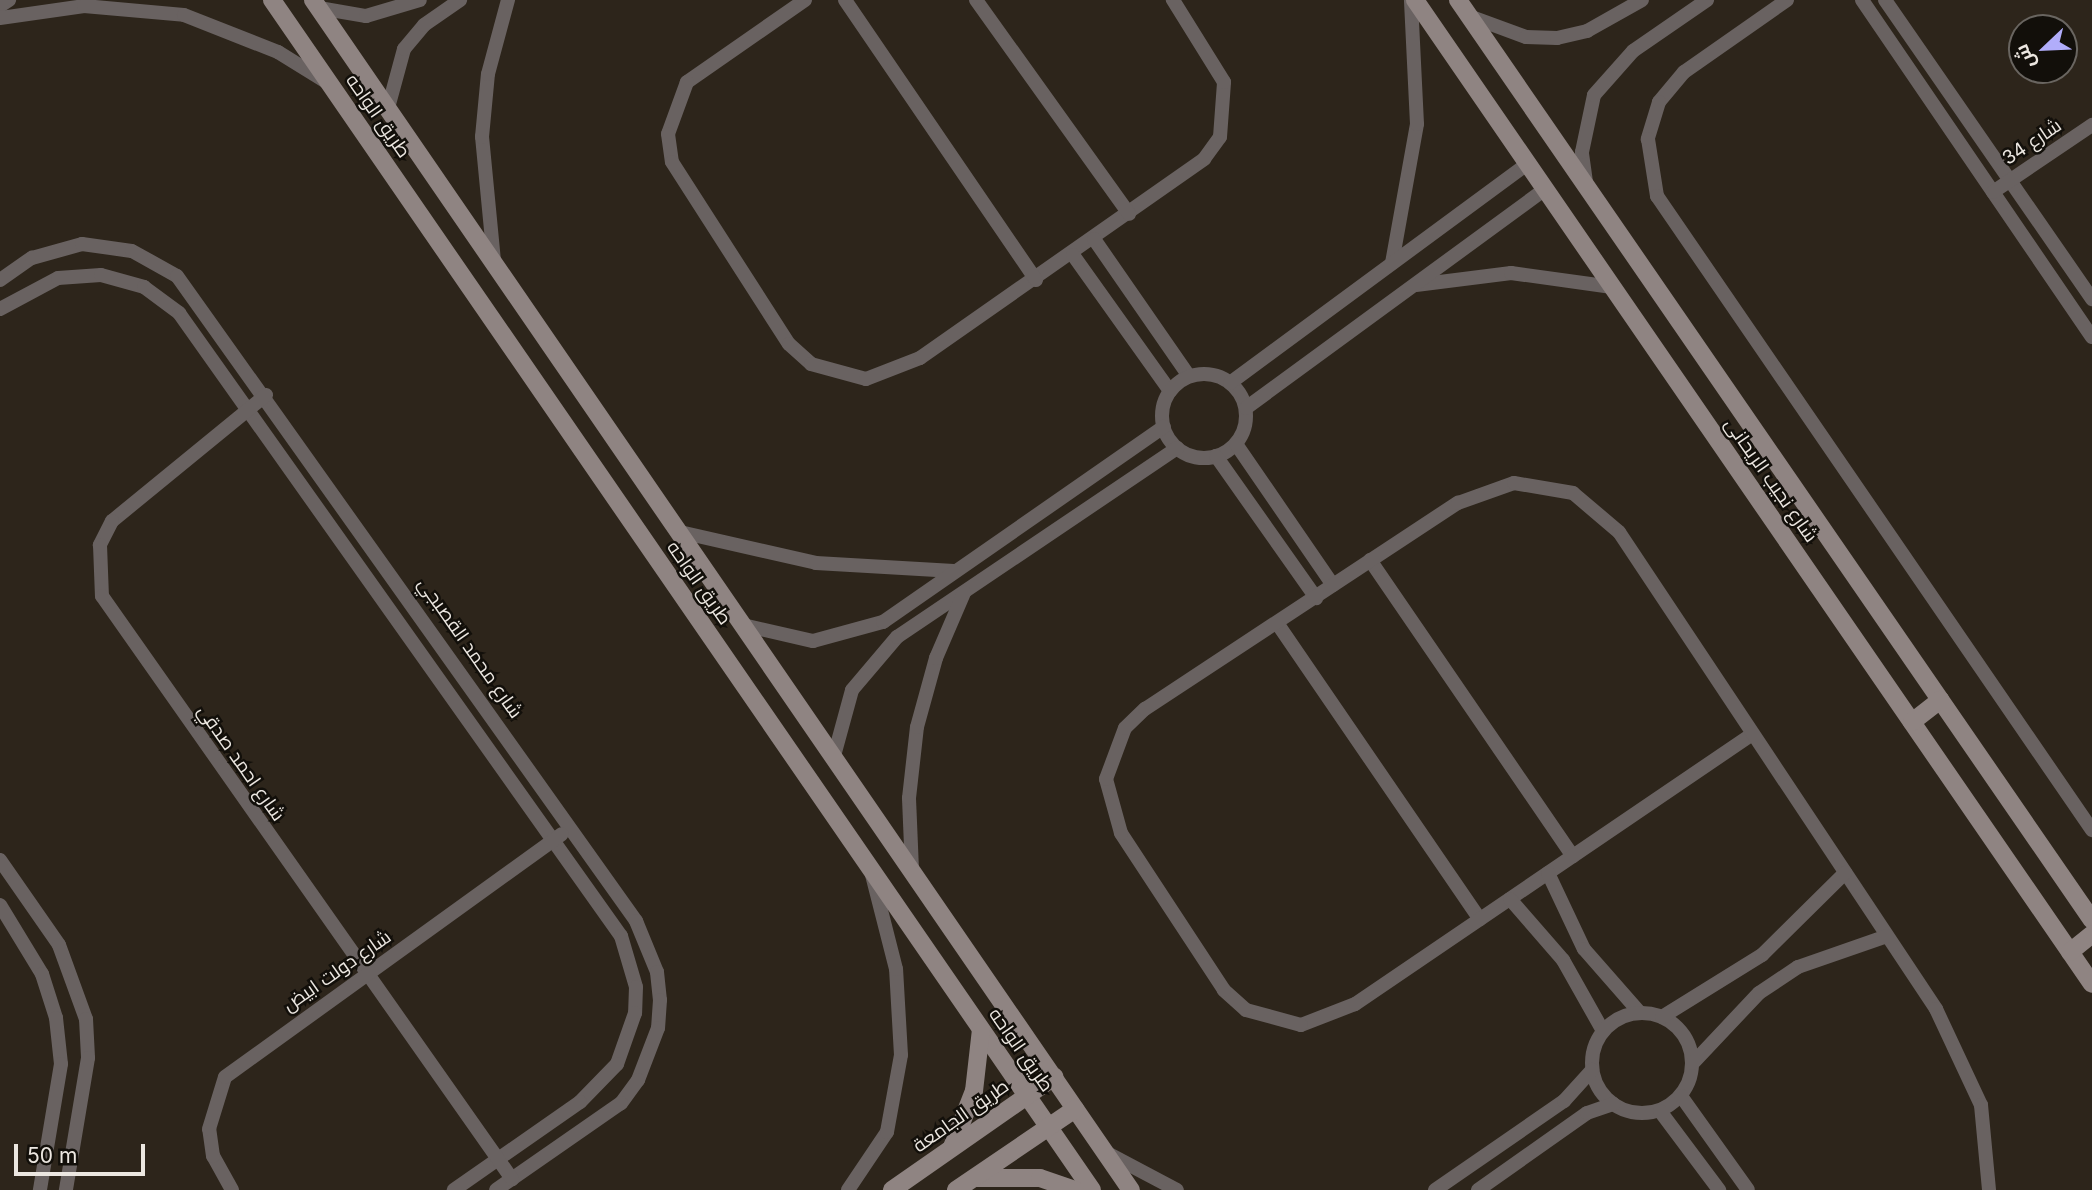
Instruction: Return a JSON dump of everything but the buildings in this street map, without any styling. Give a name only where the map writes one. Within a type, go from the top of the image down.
[{"type":"street","points":[[0,6],[9,0]]},
{"type":"street","name":"طريق الواحه","points":[[272,0],[1092,1190]]},
{"type":"street","points":[[316,4],[366,16],[420,0]]},
{"type":"street","points":[[388,108],[404,49],[424,25],[460,0]]},
{"type":"street","points":[[494,262],[482,136],[488,74],[508,0]]},
{"type":"street","points":[[805,0],[687,82],[668,134],[683,187],[789,344],[811,364],[838,376],[895,373],[1073,255],[1204,159],[1220,137],[1227,110],[1224,82],[1212,57],[1173,0]]},
{"type":"street","points":[[845,0],[1036,280]]},
{"type":"street","points":[[976,0],[1129,214]]},
{"type":"street","points":[[1392,263],[1417,124],[1413,0]]},
{"type":"street","name":"شارع نجيب الريحانى","points":[[1413,0],[2092,984]]},
{"type":"street","name":"شارع نجيب الريحانى","points":[[1458,0],[1586,182],[2092,920]]},
{"type":"street","points":[[1469,16],[1516,35],[1557,38],[1587,32],[1642,0]]},
{"type":"street","points":[[1586,182],[1584,123],[1594,95],[1633,51],[1687,5],[1707,0]]},
{"type":"street","points":[[1787,0],[1684,72],[1660,102],[1648,139],[1657,196],[2092,830]]},
{"type":"street","points":[[1862,0],[2092,337]]},
{"type":"street","points":[[1885,0],[2092,299]]},
{"type":"street","name":"طريق الواحه","points":[[316,4],[1131,1190]]},
{"type":"street","points":[[0,18],[84,6],[184,15],[267,46],[330,84]]},
{"type":"street","name":"شارع 34","points":[[1993,192],[2092,125]]},
{"type":"street","points":[[1230,383],[1527,163]]},
{"type":"street","points":[[834,756],[848,701],[872,661],[964,592],[1177,448],[1216,456],[1236,444],[1246,408],[1545,189]]},
{"type":"street","points":[[1094,239],[1189,376]]},
{"type":"street","name":"شارع محمد القصبجي","points":[[0,280],[56,248],[107,245],[132,251],[177,276],[266,395],[571,827],[648,945],[658,986],[658,1028],[638,1080],[621,1103],[496,1190]]},
{"type":"street","points":[[1073,255],[1170,391]]},
{"type":"street","points":[[1412,286],[1511,273],[1612,287]]},
{"type":"street","points":[[0,309],[37,286],[80,275],[144,287],[194,329],[621,936],[636,987],[635,1013],[629,1040],[601,1085],[454,1190]]},
{"type":"street","points":[[1177,448],[1164,427],[1170,391],[1189,376],[1211,374],[1230,383],[1246,408]]},
{"type":"street","name":"شارع احمد صدقي","points":[[266,395],[112,521],[97,570],[102,596],[512,1179]]},
{"type":"street","points":[[743,625],[777,637],[849,636],[883,622],[1164,427]]},
{"type":"street","points":[[1236,444],[1333,586]]},
{"type":"street","points":[[1216,456],[1316,598]]},
{"type":"street","points":[[1751,735],[1330,1018],[1272,1022],[1224,990],[1121,833],[1106,779],[1125,728],[1146,709],[1370,560],[1485,489],[1544,484],[1573,493],[1619,532],[1751,735],[1887,936],[1962,1055],[1981,1105],[1989,1190]]},
{"type":"street","points":[[680,532],[816,563],[954,571]]},
{"type":"street","points":[[1370,560],[1573,856]]},
{"type":"street","points":[[912,870],[909,798],[917,727],[936,658],[964,592]]},
{"type":"street","points":[[1277,623],[1480,919]]},
{"type":"street","points":[[1912,722],[1940,700]]},
{"type":"street","name":"شارع دولت ابيض","points":[[232,1190],[213,1156],[209,1129],[225,1077],[571,827]]},
{"type":"street","points":[[0,860],[59,946],[86,1019],[88,1058],[66,1190]]},
{"type":"street","points":[[848,1190],[887,1132],[901,1055],[896,969],[869,867]]},
{"type":"street","points":[[1548,873],[1584,949],[1640,1013]]},
{"type":"street","points":[[1662,1017],[1762,955],[1845,873]]},
{"type":"street","points":[[1435,1190],[1564,1101],[1592,1070],[1603,1031],[1563,960],[1510,899]]},
{"type":"street","points":[[0,905],[42,974],[56,1018],[61,1064],[40,1190]]},
{"type":"street","points":[[2070,952],[2092,934]]},
{"type":"street","points":[[1478,1190],[1587,1114],[1613,1104],[1644,1114],[1660,1111],[1681,1096],[1692,1063],[1724,1025],[1779,980],[1842,948],[1887,936]]},
{"type":"street","points":[[1603,1031],[1640,1013],[1662,1017],[1684,1035],[1692,1063]]},
{"type":"street","points":[[951,1148],[974,1091],[981,1030]]},
{"type":"street","points":[[1592,1070],[1613,1104]]},
{"type":"street","name":"طريق الجامعة","points":[[892,1190],[1054,1077]]},
{"type":"street","points":[[1681,1096],[1748,1190]]},
{"type":"street","points":[[956,1190],[1075,1108]]},
{"type":"street","points":[[1660,1111],[1718,1190]]},
{"type":"street","points":[[1105,1152],[1177,1190]]},
{"type":"street","points":[[973,1179],[1040,1178],[1075,1190]]}]
